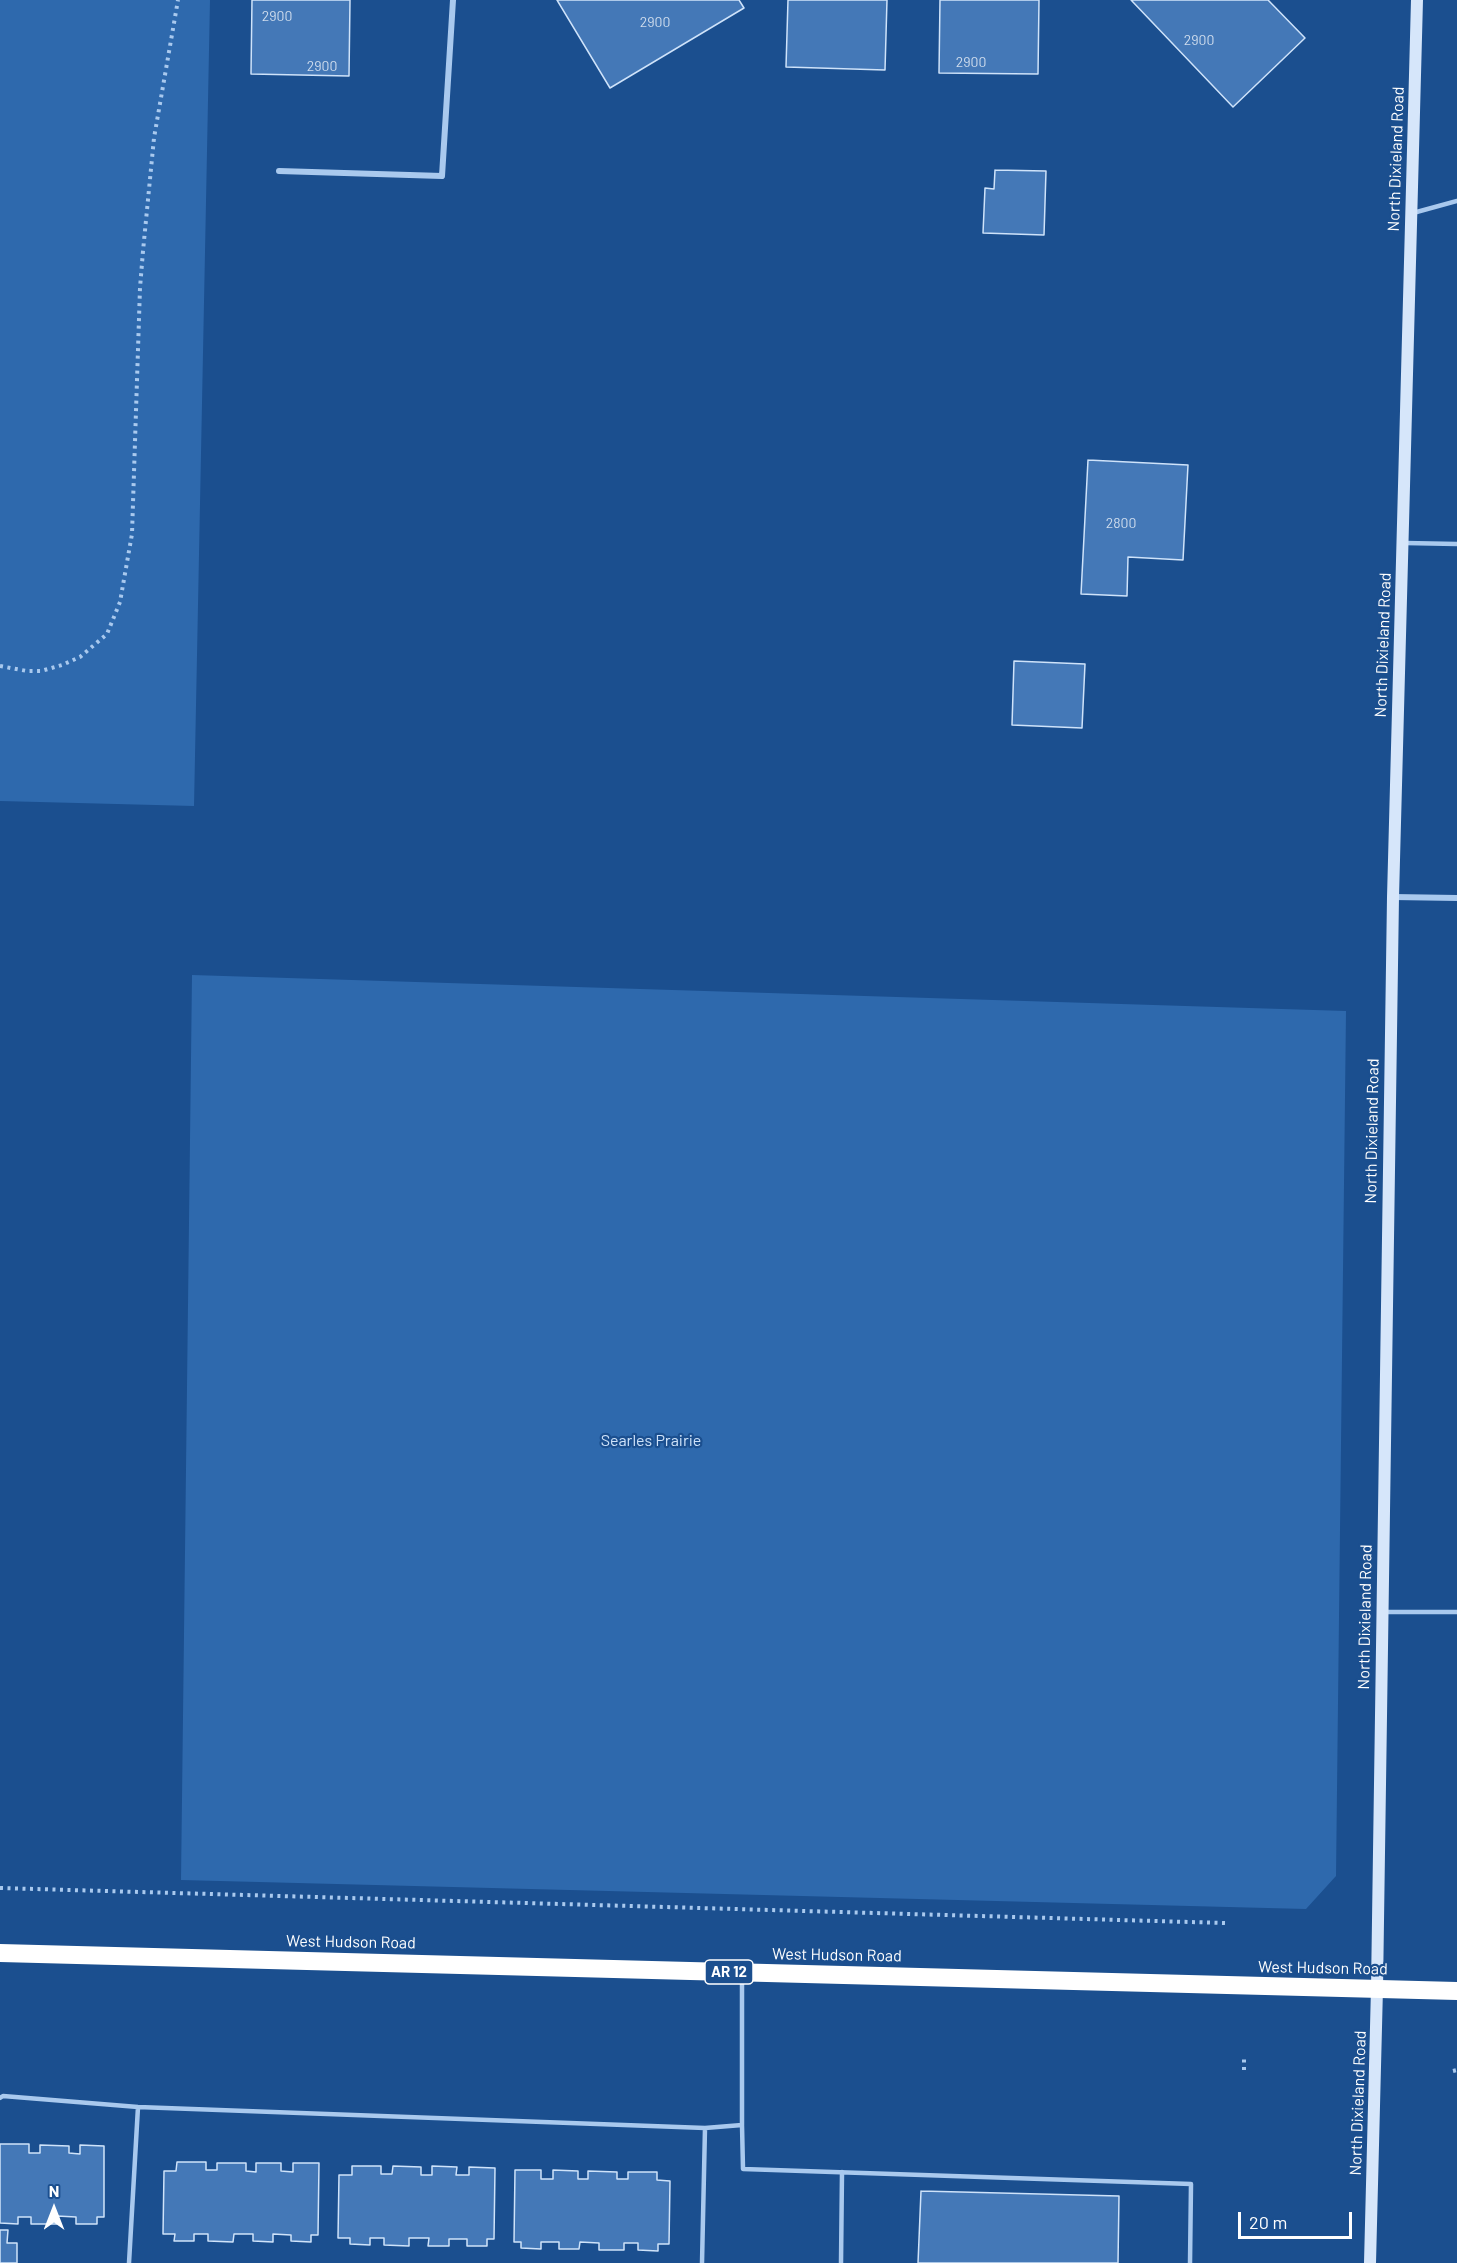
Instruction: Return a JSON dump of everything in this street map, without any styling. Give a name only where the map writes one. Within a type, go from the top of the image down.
[{"type":"highway","name":"West Hudson Road","points":[[0,1953],[1457,1991]]},
{"type":"street","points":[[279,171],[442,176],[453,0]]},
{"type":"street","name":"North Dixieland Road","points":[[1370,2263],[1377,1988],[1393,897],[1417,0]]},
{"type":"street","points":[[1393,897],[1457,898]]},
{"type":"lane","points":[[1411,213],[1457,201]]},
{"type":"lane","points":[[1402,543],[1457,544]]},
{"type":"lane","points":[[1381,1612],[1457,1612]]},
{"type":"lane","points":[[742,1972],[743,2169],[1191,2184],[1190,2263]]},
{"type":"lane","points":[[0,2098],[3,2096],[138,2107],[705,2128],[742,2125]]},
{"type":"lane","points":[[129,2263],[138,2107]]},
{"type":"lane","points":[[702,2263],[705,2128]]},
{"type":"lane","points":[[841,2263],[842,2172]]},
{"type":"path","points":[[0,666],[41,671],[80,657],[107,634],[120,602],[132,534],[143,250],[154,138],[178,0]]},
{"type":"path","points":[[0,1888],[1225,1923]]},
{"type":"path","points":[[1244,2070],[1245,2057]]},
{"type":"green space","points":[[0,0],[210,0],[194,806],[0,801]]},
{"type":"green space","name":"Searles Prairie","points":[[192,975],[1346,1011],[1336,1876],[1306,1909],[181,1880]]},
{"type":"building","points":[[252,0],[350,0],[349,76],[251,74]]},
{"type":"building","points":[[557,0],[739,0],[744,8],[610,88]]},
{"type":"building","points":[[788,0],[887,0],[885,70],[786,67]]},
{"type":"building","points":[[940,0],[1039,0],[1038,74],[939,73]]},
{"type":"building","points":[[1131,0],[1268,0],[1305,38],[1233,107]]},
{"type":"building","points":[[995,170],[1046,171],[1044,235],[983,233],[985,188],[994,189]]},
{"type":"building","points":[[1088,460],[1188,465],[1183,560],[1128,557],[1127,596],[1081,594]]},
{"type":"building","points":[[1014,661],[1085,664],[1082,728],[1012,725]]},
{"type":"building","points":[[0,2144],[29,2144],[29,2153],[40,2153],[40,2145],[69,2146],[69,2153],[80,2154],[80,2145],[104,2146],[104,2217],[97,2217],[97,2224],[76,2224],[76,2217],[57,2216],[57,2224],[31,2224],[31,2217],[18,2217],[18,2224],[0,2223]]},
{"type":"building","points":[[177,2162],[206,2162],[206,2170],[217,2170],[217,2163],[246,2163],[246,2171],[256,2172],[256,2163],[281,2163],[281,2171],[293,2172],[293,2163],[319,2163],[318,2235],[311,2235],[311,2242],[291,2241],[291,2235],[273,2234],[273,2242],[253,2241],[253,2234],[234,2234],[233,2242],[208,2241],[208,2234],[194,2234],[194,2241],[174,2241],[175,2234],[163,2234],[164,2171],[176,2171]]},
{"type":"building","points":[[352,2166],[381,2166],[381,2174],[392,2174],[393,2166],[421,2167],[421,2175],[432,2175],[432,2166],[457,2167],[456,2175],[469,2175],[469,2167],[495,2168],[494,2239],[487,2239],[487,2246],[467,2246],[467,2239],[449,2239],[449,2246],[428,2246],[429,2238],[409,2238],[409,2246],[384,2245],[384,2238],[370,2238],[370,2245],[350,2244],[350,2238],[338,2238],[339,2175],[352,2175]]},
{"type":"building","points":[[515,2170],[541,2170],[541,2179],[553,2179],[553,2170],[578,2171],[578,2179],[588,2179],[588,2171],[617,2172],[617,2179],[628,2179],[628,2172],[657,2172],[657,2180],[670,2181],[669,2244],[658,2244],[658,2251],[638,2250],[638,2243],[624,2243],[624,2250],[599,2250],[599,2243],[580,2242],[579,2249],[559,2249],[559,2242],[541,2242],[541,2249],[521,2248],[521,2242],[514,2242]]},
{"type":"building","points":[[921,2191],[1119,2196],[1118,2263],[918,2263]]},
{"type":"building","points":[[0,2230],[8,2230],[7,2243],[17,2243],[17,2263],[0,2263]]}]
